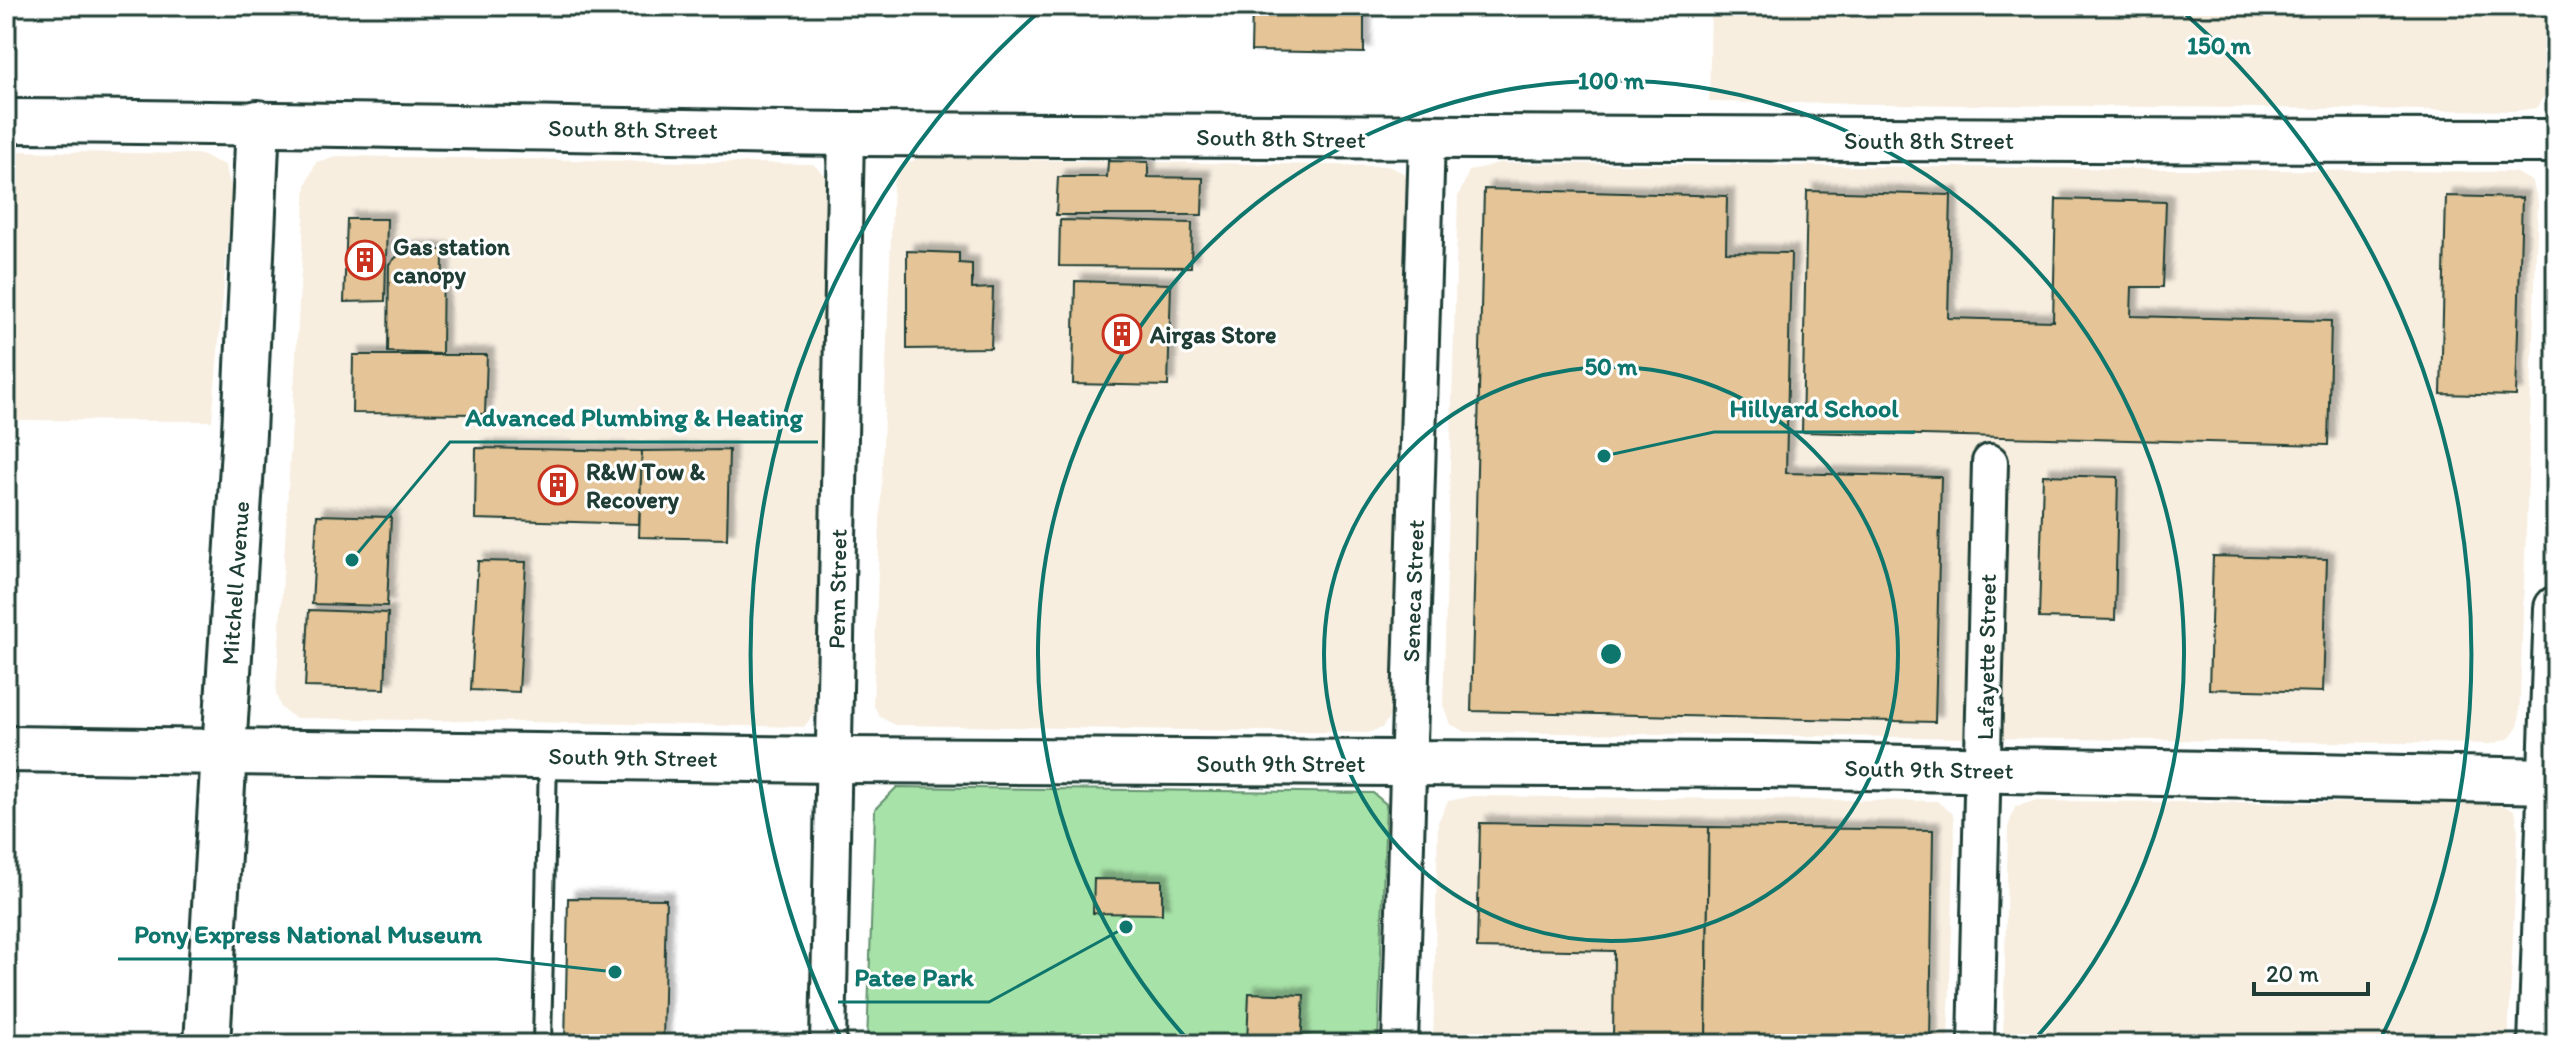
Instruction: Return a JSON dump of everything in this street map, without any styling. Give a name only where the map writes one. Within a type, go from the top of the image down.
[{"type":"main road","name":"South 9th Street","points":[[6,749],[834,760],[1749,765],[2553,781]]},
{"type":"main road","name":"Mitchell Avenue","points":[[207,1044],[224,751]]},
{"type":"street","name":"South 8th Street","points":[[6,121],[1427,139],[2556,141]]},
{"type":"street","name":"Mitchell Avenue","points":[[224,751],[244,433],[258,122]]},
{"type":"street","name":"Penn Street","points":[[828,1044],[846,134]]},
{"type":"street","name":"Seneca Street","points":[[1400,1044],[1427,139]]},
{"type":"street","name":"Lafayette Street","points":[[1976,1044],[1990,462]]},
{"type":"street","points":[[2540,1044],[2553,781],[2556,608]]},
{"type":"lane","points":[[542,1044],[548,757]]},
{"type":"shaded area","points":[[1711,6],[2548,6],[2546,94],[2536,108],[2516,111],[1709,102]]},
{"type":"shaded area","points":[[6,151],[198,154],[225,165],[232,190],[212,421],[6,420]]},
{"type":"shaded area","points":[[340,156],[813,164],[825,176],[831,198],[816,712],[804,727],[295,718],[281,708],[276,694],[306,185],[316,162]]},
{"type":"shaded area","points":[[920,158],[1388,166],[1408,175],[1411,198],[1392,713],[1382,728],[1367,733],[895,725],[880,717],[873,704],[893,183],[902,165]]},
{"type":"shaded area","points":[[1498,163],[2514,172],[2532,181],[2538,201],[2519,724],[2510,738],[2491,744],[1466,732],[1450,724],[1443,705],[1458,197],[1469,171]]},
{"type":"shaded area","points":[[1472,796],[1937,801],[1953,814],[1955,837],[1948,1044],[1433,1044],[1438,822],[1448,801]]},
{"type":"shaded area","points":[[2033,801],[2498,804],[2515,810],[2518,828],[2508,1044],[2003,1044],[2008,827],[2015,807]]},
{"type":"green space","points":[[897,787],[1373,793],[1386,804],[1378,1044],[867,1044],[875,809]]},
{"type":"building","points":[[1252,6],[1364,6],[1364,53],[1251,51]]},
{"type":"building","points":[[1108,161],[1148,162],[1148,177],[1203,178],[1202,215],[1056,215],[1058,177],[1107,177]]},
{"type":"building","points":[[1484,189],[1727,196],[1726,252],[1791,253],[1786,473],[1941,477],[1935,722],[1471,711]]},
{"type":"building","points":[[1807,191],[1951,195],[1948,318],[2053,321],[2056,199],[2166,202],[2163,287],[2132,287],[2131,316],[2331,321],[2328,445],[1802,432]]},
{"type":"building","points":[[2446,196],[2522,198],[2516,396],[2441,394]]},
{"type":"building","name":"Gas station canopy","points":[[347,219],[387,219],[385,301],[344,302]]},
{"type":"building","name":"Airgas Store","points":[[1060,220],[1192,223],[1191,267],[1059,266]]},
{"type":"building","points":[[405,249],[443,250],[442,354],[388,352],[389,264]]},
{"type":"building","points":[[907,251],[959,253],[959,263],[972,264],[972,289],[993,288],[991,348],[907,349]]},
{"type":"building","name":"Airgas Store","points":[[1075,281],[1171,284],[1168,386],[1073,384]]},
{"type":"building","points":[[353,355],[487,355],[485,414],[352,413]]},
{"type":"building","name":"R&W Tow & Recovery","points":[[476,448],[642,451],[639,524],[475,519]]},
{"type":"building","name":"R&W Tow & Recovery","points":[[729,450],[727,539],[639,537],[642,451]]},
{"type":"building","points":[[2043,475],[2118,477],[2115,620],[2039,618]]},
{"type":"building","points":[[317,515],[391,517],[387,606],[312,604]]},
{"type":"building","points":[[2213,556],[2327,559],[2323,692],[2209,689]]},
{"type":"building","points":[[478,561],[526,562],[519,692],[471,690]]},
{"type":"building","points":[[309,610],[388,613],[385,689],[305,687]]},
{"type":"building","points":[[1480,823],[1709,827],[1706,1041],[1613,1040],[1614,951],[1477,948]]},
{"type":"building","points":[[1709,827],[1933,830],[1930,1044],[1706,1044]]},
{"type":"building","points":[[1094,879],[1162,880],[1162,914],[1093,913]]},
{"type":"building","points":[[568,898],[666,899],[663,1044],[565,1044]]},
{"type":"building","points":[[1249,993],[1304,995],[1301,1044],[1247,1044]]},
{"type":"place","name":"Gas station canopy","points":[[365,260]]},
{"type":"place","name":"Airgas Store","points":[[1122,334]]},
{"type":"place","name":"Hillyard School","points":[[1604,456]]},
{"type":"place","name":"R&W Tow & Recovery","points":[[558,485]]},
{"type":"place","name":"Advanced Plumbing & Heating","points":[[352,560]]},
{"type":"place","name":"Patee Park","points":[[1126,927]]},
{"type":"place","name":"Pony Express National Museum","points":[[615,972]]}]
